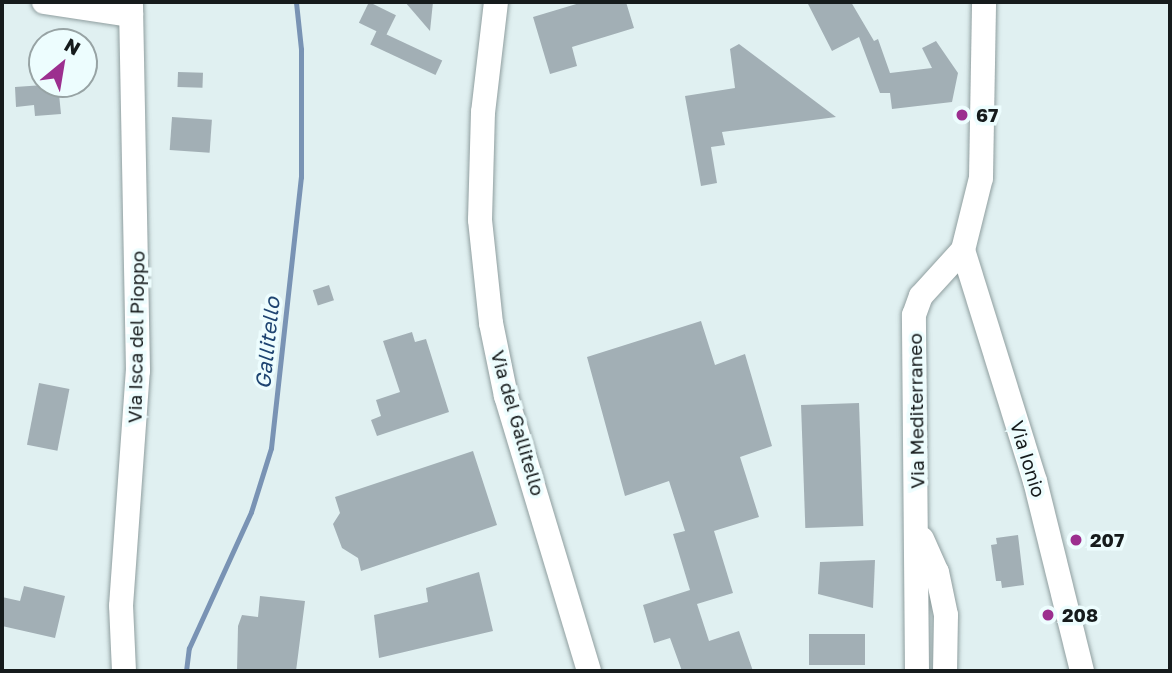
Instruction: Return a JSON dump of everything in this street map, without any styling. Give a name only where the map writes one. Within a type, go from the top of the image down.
[{"type":"street","points":[[44,2],[131,8]]},
{"type":"street","name":"Via del Gallitello","points":[[496,2],[480,208],[491,323],[506,396],[589,671]]},
{"type":"street","name":"Via Mediterraneo","points":[[917,671],[919,532],[914,316],[921,296],[963,250],[981,178],[984,2]]},
{"type":"street","name":"Via Isca del Pioppo","points":[[124,671],[121,606],[138,371],[131,8]]},
{"type":"street","name":"Via Ionio","points":[[963,250],[1035,481],[1082,671]]},
{"type":"street","points":[[919,532],[937,572],[946,615],[945,671]]},
{"type":"building","points":[[369,2],[396,15],[386,36],[359,23]]},
{"type":"building","points":[[405,2],[433,2],[430,31]]},
{"type":"building","points":[[583,2],[626,2],[634,28],[572,47],[577,66],[550,74],[533,17]]},
{"type":"building","points":[[807,2],[851,2],[874,41],[878,39],[890,73],[932,68],[922,48],[936,41],[958,73],[952,102],[892,109],[890,93],[880,93],[859,37],[832,51]]},
{"type":"building","points":[[377,30],[442,60],[435,75],[370,45]]},
{"type":"building","points":[[739,44],[836,117],[722,132],[725,145],[711,147],[717,183],[701,186],[685,96],[735,88],[730,49]]},
{"type":"building","points":[[178,72],[203,73],[202,88],[177,87]]},
{"type":"building","points":[[28,86],[28,98],[59,98],[61,114],[35,116],[34,105],[16,107],[15,87]]},
{"type":"building","points":[[172,117],[212,120],[210,153],[170,150]]},
{"type":"building","points":[[329,285],[334,300],[318,305],[313,290]]},
{"type":"building","points":[[701,321],[715,365],[745,354],[772,446],[740,457],[759,517],[714,531],[733,593],[697,604],[709,641],[739,631],[753,671],[682,671],[670,638],[654,643],[643,605],[690,590],[673,534],[685,531],[669,481],[625,496],[587,357]]},
{"type":"building","points":[[412,332],[415,342],[426,339],[449,412],[377,436],[371,420],[381,416],[376,400],[400,392],[383,341]]},
{"type":"building","points":[[39,383],[69,389],[57,451],[27,445]]},
{"type":"building","points":[[859,403],[863,526],[805,528],[801,405]]},
{"type":"building","points":[[473,451],[497,525],[361,571],[358,558],[342,548],[333,524],[340,513],[335,497]]},
{"type":"building","points":[[1018,535],[1024,585],[1002,588],[1001,581],[996,581],[991,545],[997,544],[996,538]]},
{"type":"building","points":[[875,560],[873,608],[818,594],[820,562]]},
{"type":"building","points":[[479,572],[493,631],[379,658],[374,615],[428,602],[426,588]]},
{"type":"building","points":[[24,586],[65,596],[55,638],[2,626],[2,597],[20,601]]},
{"type":"building","points":[[260,596],[305,601],[296,671],[237,671],[238,626],[242,615],[258,617]]},
{"type":"building","points":[[809,634],[865,634],[865,665],[809,665]]},
{"type":"waterway","name":"Gallitello","points":[[186,671],[189,648],[251,512],[271,448],[301,177],[301,49],[296,2]]},
{"type":"place","name":"67","points":[[962,115]]},
{"type":"place","name":"207","points":[[1076,540]]},
{"type":"place","name":"208","points":[[1048,615]]}]
